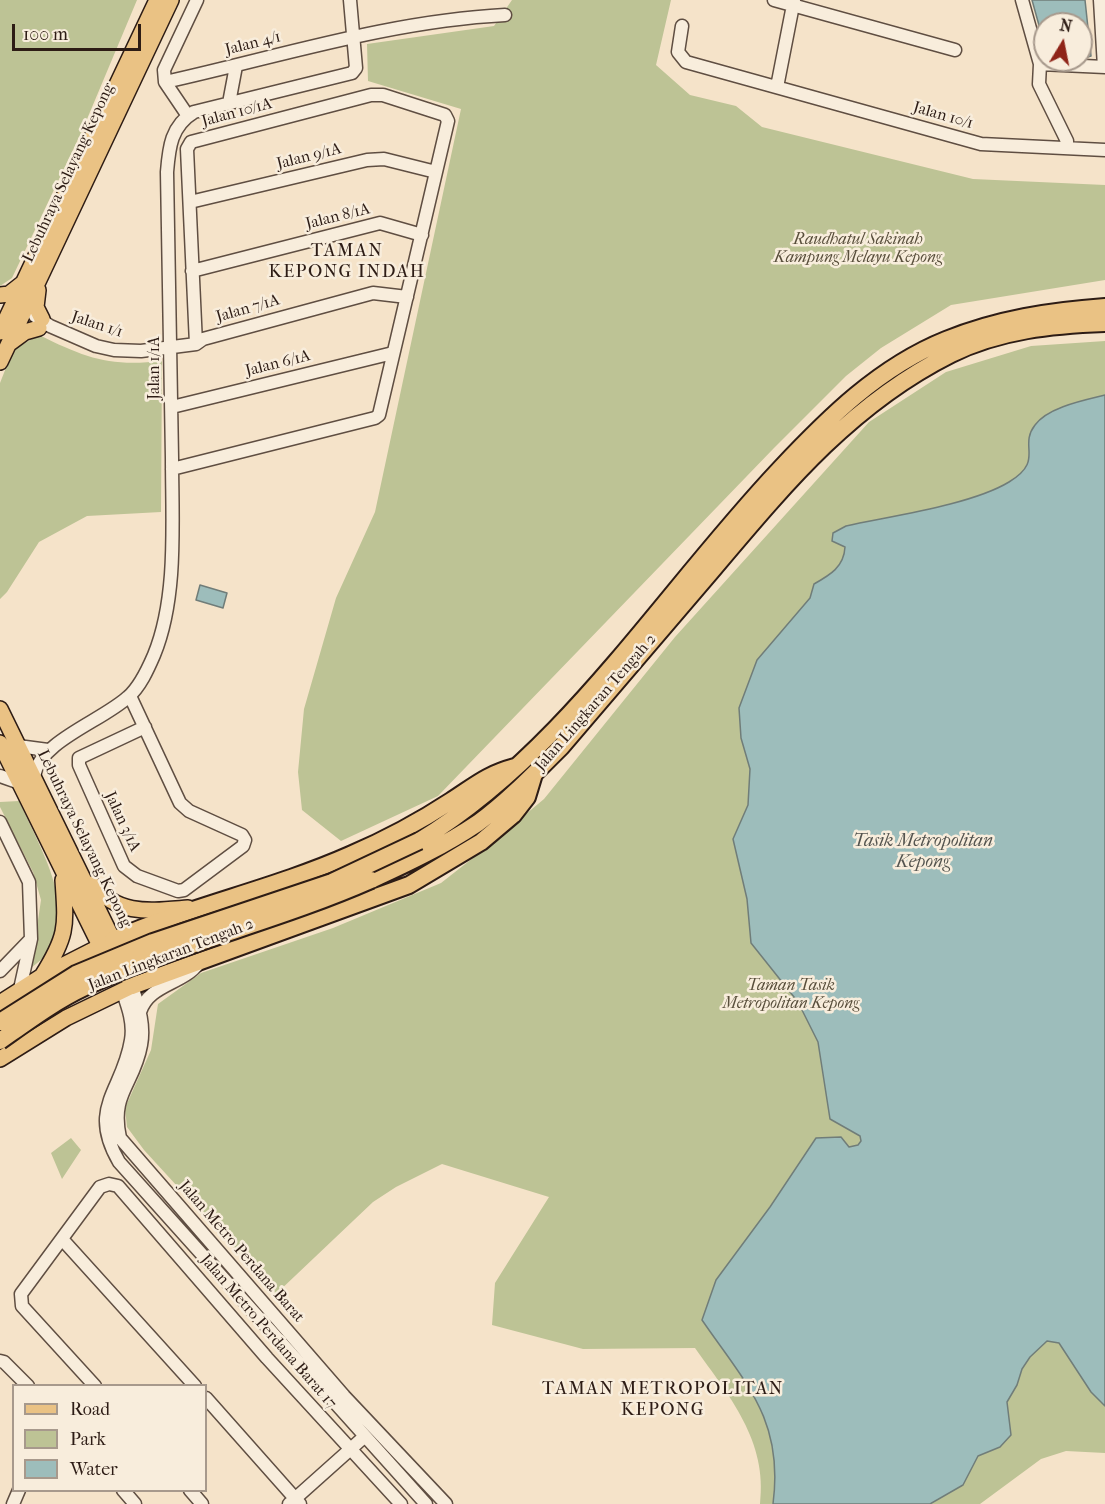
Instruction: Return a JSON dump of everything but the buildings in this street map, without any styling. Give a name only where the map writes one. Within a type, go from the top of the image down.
[{"type":"highway","name":"Jalan Lingkaran Tengah 2","points":[[527,770],[597,682],[765,485],[855,395],[894,366],[945,340],[999,321],[1028,315],[1105,307]]},
{"type":"highway","name":"Jalan Lingkaran Tengah 2","points":[[0,1041],[83,988],[158,957],[339,895],[422,848],[469,809],[561,747],[777,494],[865,406],[904,380],[952,353],[1002,335],[1031,328],[1105,323]]},
{"type":"highway","points":[[107,943],[155,922],[208,907],[351,855],[399,832],[452,801],[491,773],[527,770],[527,797],[513,814],[481,842],[409,885],[127,988]]},
{"type":"highway","name":"Jalan Lingkaran Tengah 2","points":[[0,1022],[76,974],[153,942],[332,882],[422,848]]},
{"type":"highway","points":[[155,922],[147,933],[148,955],[162,966],[180,968]]},
{"type":"main road","name":"Lebuhraya Selayang Kepong","points":[[0,362],[11,310],[157,0]]},
{"type":"main road","name":"Lebuhraya Selayang Kepong","points":[[11,310],[40,278],[171,0]]},
{"type":"main road","points":[[4,339],[44,325],[36,302],[40,278]]},
{"type":"main road","points":[[0,295],[9,294],[23,283]]},
{"type":"main road","name":"Lebuhraya Selayang Kepong","points":[[0,709],[18,746],[27,780]]},
{"type":"main road","name":"Lebuhraya Selayang Kepong","points":[[0,742],[27,780],[127,988]]},
{"type":"main road","points":[[68,867],[114,904],[153,910],[208,907]]},
{"type":"main road","points":[[47,973],[63,937],[68,867]]},
{"type":"main road","points":[[0,1003],[47,973],[107,943]]},
{"type":"main road","points":[[47,973],[76,973],[89,984],[90,992],[86,999],[66,1018]]},
{"type":"main road","points":[[0,1059],[66,1018],[127,988]]},
{"type":"street","points":[[197,0],[164,70],[165,81],[188,116],[229,102],[345,75],[356,68],[350,0]]},
{"type":"street","points":[[774,0],[793,3],[955,50]]},
{"type":"street","points":[[1022,0],[1033,39]]},
{"type":"street","points":[[1100,0],[1105,67]]},
{"type":"street","points":[[777,87],[793,3]]},
{"type":"street","name":"Jalan 4/1","points":[[165,81],[236,66],[354,35],[476,16],[505,15]]},
{"type":"street","name":"Jalan 10/1","points":[[682,26],[678,52],[686,62],[981,144],[1005,147],[1067,147],[1105,150]]},
{"type":"street","points":[[229,102],[236,66]]},
{"type":"street","points":[[1040,72],[1039,84],[1067,141],[1067,147]]},
{"type":"street","name":"Jalan 10/1A","points":[[198,340],[192,271],[187,149],[191,142],[371,94],[383,95],[445,114],[448,121],[436,172]]},
{"type":"street","name":"Jalan 1/1A","points":[[48,750],[98,720],[130,696],[140,683],[162,636],[174,548],[168,164],[173,134],[188,116]]},
{"type":"street","name":"Jalan 9/1A","points":[[190,202],[367,160],[384,159],[436,172]]},
{"type":"street","points":[[172,469],[375,418],[381,408],[436,172]]},
{"type":"street","name":"Jalan 8/1A","points":[[192,271],[380,224],[422,235]]},
{"type":"street","name":"Jalan 7/1A","points":[[171,347],[177,340],[198,340],[373,293],[407,297]]},
{"type":"street","name":"Jalan 1/1","points":[[11,310],[96,346],[133,352],[171,347]]},
{"type":"street","name":"Jalan 6/1A","points":[[172,407],[393,353]]},
{"type":"street","points":[[130,696],[145,727]]},
{"type":"street","name":"Jalan 3/1A","points":[[145,727],[180,803],[189,811],[242,835],[245,840],[243,846],[184,890],[178,891],[137,876],[124,866],[78,762],[80,758],[145,727]]},
{"type":"street","points":[[0,776],[27,780],[48,750],[18,746]]},
{"type":"street","points":[[0,822],[29,882],[31,939],[20,990]]},
{"type":"street","points":[[0,970],[31,939]]},
{"type":"street","points":[[140,1012],[148,995],[183,979],[201,961]]},
{"type":"street","points":[[127,988],[140,1012],[142,1030],[138,1057],[117,1108],[120,1138],[108,1143],[105,1122],[108,1105],[131,1039],[127,988]]},
{"type":"street","name":"Jalan Metro Perdana Barat","points":[[120,1138],[344,1396],[446,1504]]},
{"type":"street","name":"Jalan Metro Perdana Barat","points":[[108,1143],[119,1162],[426,1504]]},
{"type":"street","name":"Jalan Metro Perdana Barat 17","points":[[62,1239],[100,1187],[109,1184],[118,1186],[267,1358],[400,1504]]},
{"type":"street","points":[[93,1384],[22,1306],[21,1293],[62,1239],[193,1384]]},
{"type":"street","points":[[2,1362],[26,1384]]},
{"type":"street","points":[[207,1399],[295,1502],[364,1437]]},
{"type":"street","points":[[124,1492],[135,1504]]},
{"type":"street","points":[[190,1492],[202,1504]]},
{"type":"green space","points":[[0,0],[137,0],[82,131],[12,278],[0,286]]},
{"type":"green space","name":"Raudhatul Sakinah Kampung Melayu Kepong","points":[[512,0],[671,0],[656,65],[690,95],[736,106],[762,127],[973,179],[1105,185],[1105,280],[951,305],[881,348],[846,376],[774,448],[438,796],[341,841],[302,810],[298,772],[304,709],[336,598],[375,512],[461,109],[368,81],[367,44],[494,26]]},
{"type":"green space","points":[[39,335],[71,350],[98,359],[127,363],[162,361],[161,512],[87,516],[39,542],[7,592],[0,599],[0,383],[13,350]]},
{"type":"green space","name":"Taman Tasik Metropolitan Kepong","points":[[1105,341],[1105,1453],[1066,1451],[1041,1459],[980,1504],[760,1504],[761,1481],[752,1440],[733,1402],[695,1348],[583,1349],[492,1325],[495,1283],[549,1197],[442,1164],[396,1187],[373,1202],[276,1294],[144,1150],[127,1127],[125,1108],[151,1050],[158,1004],[201,973],[333,928],[441,883],[478,854],[544,799],[675,637],[869,422],[946,372],[1031,346]]},
{"type":"green space","points":[[19,801],[52,877],[58,898],[60,918],[57,937],[48,953],[31,968],[41,900],[33,872],[0,807],[0,802]]},
{"type":"green space","points":[[71,1138],[81,1150],[62,1179],[51,1153]]},
{"type":"water","points":[[1032,0],[1085,0],[1086,12],[1035,12]]},
{"type":"water","name":"Tasik Metropolitan Kepong","points":[[1105,395],[1105,1406],[1091,1392],[1059,1343],[1047,1341],[1030,1357],[1022,1369],[1017,1385],[1007,1402],[1011,1435],[1000,1447],[978,1456],[963,1485],[930,1504],[773,1504],[775,1475],[773,1449],[767,1426],[747,1384],[702,1320],[716,1280],[770,1207],[816,1138],[841,1137],[849,1147],[858,1145],[861,1141],[860,1136],[830,1119],[818,1042],[798,1002],[751,943],[747,899],[733,839],[748,805],[750,769],[741,738],[739,708],[757,660],[810,598],[814,584],[831,574],[842,560],[845,547],[832,541],[833,533],[846,526],[974,497],[1009,482],[1026,467],[1029,460],[1030,433],[1041,419],[1067,405]]},
{"type":"water","points":[[200,585],[227,593],[223,608],[196,600]]},
{"type":"district","name":"TAMAN KEPONG INDAH","points":[[347,262]]},
{"type":"district","name":"TAMAN METROPOLITAN KEPONG","points":[[663,1400]]}]
